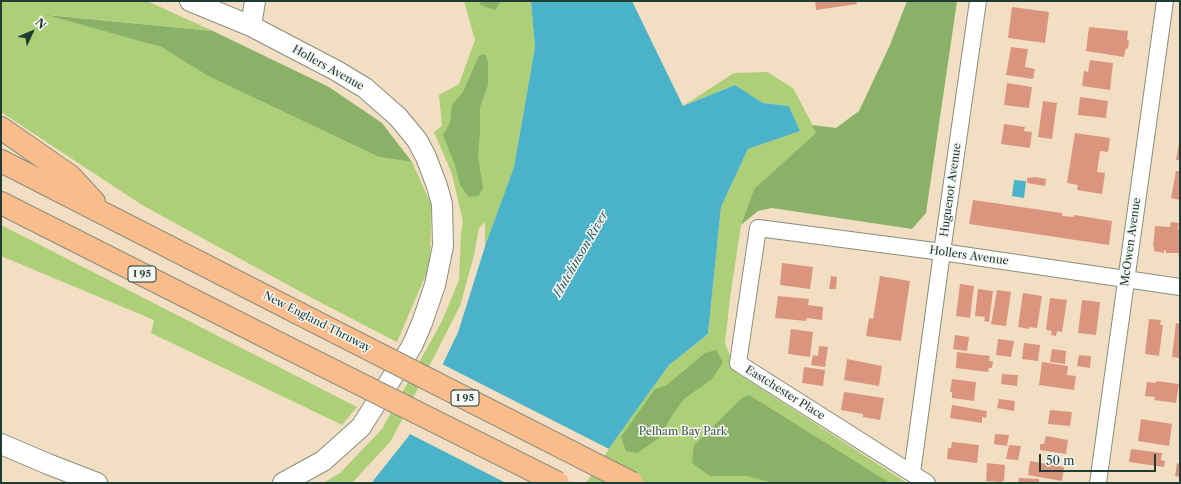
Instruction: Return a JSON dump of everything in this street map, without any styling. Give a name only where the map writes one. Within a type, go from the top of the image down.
[{"type":"highway","points":[[1,128],[70,176],[104,214]]},
{"type":"highway","name":"New England Thruway","points":[[1,161],[632,483]]},
{"type":"highway","name":"I 95","points":[[1,203],[558,483]]},
{"type":"street","name":"Hollers Avenue","points":[[190,1],[251,26],[338,71],[365,88],[398,117],[417,140],[426,157],[442,204],[443,246],[435,285],[422,323],[412,346],[362,427],[323,461],[283,483]]},
{"type":"street","points":[[251,26],[255,1]]},
{"type":"street","name":"Huguenot Avenue","points":[[912,473],[978,1]]},
{"type":"street","name":"McOwen Avenue","points":[[1098,483],[1165,1]]},
{"type":"street","name":"Hollers Avenue","points":[[758,228],[942,252],[1180,287]]},
{"type":"street","name":"Eastchester Place","points":[[758,228],[738,363],[927,483]]},
{"type":"street","points":[[1,444],[97,483]]},
{"type":"green space","points":[[1,1],[147,1],[213,31],[50,15],[161,47],[208,76],[379,157],[412,162],[431,204],[430,265],[397,342],[310,297],[142,205],[1,112]]},
{"type":"green space","points":[[464,1],[531,1],[535,47],[514,167],[485,246],[485,222],[479,228],[474,255],[460,306],[391,441],[352,483],[323,483],[340,473],[382,429],[442,321],[459,280],[461,233],[463,222],[452,174],[434,132],[442,126],[439,95],[459,84],[475,40]]},
{"type":"green space","points":[[479,1],[501,1],[495,10],[480,5]]},
{"type":"green space","points":[[907,1],[957,1],[926,213],[912,229],[772,208],[758,211],[741,225],[754,189],[816,133],[812,125],[836,128],[859,111],[890,45]]},
{"type":"green space","points":[[47,15],[213,31],[329,87],[382,123],[412,162],[379,157],[208,76],[161,47]]},
{"type":"green space","points":[[485,54],[488,61],[488,85],[480,107],[478,156],[483,189],[478,196],[469,197],[460,185],[455,165],[443,135],[450,123],[452,105],[463,92],[479,56]]},
{"type":"green space","name":"Pelham Bay Park","points":[[767,72],[793,88],[817,133],[754,189],[741,225],[725,343],[737,373],[907,483],[584,483],[669,365],[708,334],[721,207],[748,149],[800,131],[789,106],[763,103],[735,85],[683,106],[734,73]]},
{"type":"green space","points":[[1,225],[357,407],[342,425],[151,333],[154,320],[1,256]]},
{"type":"green space","points":[[716,350],[723,362],[712,379],[684,399],[659,438],[637,453],[626,451],[621,437],[655,389],[667,385],[705,353]]},
{"type":"green space","points":[[749,395],[890,483],[773,483],[747,476],[710,476],[692,463],[694,445],[742,398]]},
{"type":"water","name":"Hutchinson River","points":[[531,1],[632,1],[683,106],[735,85],[763,103],[789,106],[800,131],[748,149],[721,207],[708,334],[669,365],[584,483],[371,483],[408,437],[458,332],[485,246],[514,167],[535,47]]},
{"type":"water","points":[[1014,180],[1026,181],[1024,198],[1012,196]]},
{"type":"pier","points":[[485,240],[485,246],[458,332],[442,364],[609,449],[586,483],[506,483],[410,434],[372,482],[369,483],[407,436],[456,331]]},
{"type":"building","points":[[815,1],[856,1],[857,4],[816,10]]},
{"type":"building","points":[[1012,7],[1049,12],[1045,43],[1008,38]]},
{"type":"building","points":[[1089,27],[1128,31],[1128,49],[1126,48],[1124,57],[1086,51]]},
{"type":"building","points":[[1011,47],[1028,49],[1025,67],[1035,69],[1033,79],[1006,75]]},
{"type":"building","points":[[1090,60],[1113,63],[1110,90],[1082,86],[1084,71],[1088,72]]},
{"type":"building","points":[[1007,83],[1032,87],[1029,108],[1004,105]]},
{"type":"building","points":[[1080,97],[1108,101],[1106,118],[1078,115]]},
{"type":"building","points":[[1043,101],[1057,103],[1052,139],[1038,137]]},
{"type":"building","points":[[1004,124],[1025,127],[1024,131],[1032,132],[1030,148],[1001,144]]},
{"type":"building","points":[[1075,133],[1110,138],[1108,152],[1100,151],[1097,172],[1105,173],[1102,194],[1077,190],[1078,185],[1067,183]]},
{"type":"building","points":[[1179,143],[1180,160],[1176,160]]},
{"type":"building","points":[[1176,171],[1180,171],[1180,200],[1171,198]]},
{"type":"building","points":[[1035,177],[1046,179],[1045,186],[1027,183],[1027,178]]},
{"type":"building","points":[[973,200],[1062,213],[1062,216],[1074,217],[1074,215],[1112,221],[1109,245],[969,224]]},
{"type":"building","points":[[1171,222],[1179,223],[1180,255],[1178,255],[1179,253],[1166,253],[1164,250],[1164,253],[1154,251],[1155,226],[1170,227]]},
{"type":"building","points":[[782,263],[813,267],[810,289],[780,285]]},
{"type":"building","points":[[831,276],[837,277],[836,289],[829,289]]},
{"type":"building","points":[[880,276],[910,281],[901,341],[866,336],[869,318],[873,319]]},
{"type":"building","points":[[960,284],[974,286],[970,318],[956,316]]},
{"type":"building","points":[[978,289],[993,291],[989,322],[984,321],[985,317],[975,316]]},
{"type":"building","points":[[997,290],[1011,292],[1006,326],[991,324]]},
{"type":"building","points":[[1023,293],[1042,296],[1037,328],[1029,327],[1029,329],[1018,327]]},
{"type":"building","points":[[778,296],[809,299],[808,305],[823,307],[822,320],[807,318],[806,321],[775,318]]},
{"type":"building","points":[[1050,298],[1067,300],[1062,332],[1057,331],[1056,336],[1051,335],[1052,331],[1046,330]]},
{"type":"building","points":[[1082,300],[1100,302],[1096,335],[1078,333]]},
{"type":"building","points":[[1149,319],[1161,320],[1160,325],[1163,325],[1159,356],[1145,354]]},
{"type":"building","points":[[1176,323],[1180,324],[1180,358],[1172,357]]},
{"type":"building","points":[[791,329],[813,332],[810,357],[788,354]]},
{"type":"building","points":[[955,335],[969,337],[967,351],[953,349]]},
{"type":"building","points":[[998,339],[1014,341],[1011,357],[996,355]]},
{"type":"building","points":[[1024,343],[1040,345],[1038,361],[1022,359]]},
{"type":"building","points":[[819,346],[828,347],[825,367],[811,365],[813,355],[818,356]]},
{"type":"building","points":[[1052,349],[1066,351],[1065,364],[1050,362]]},
{"type":"building","points":[[957,352],[990,356],[989,361],[993,361],[992,368],[989,368],[988,372],[956,368]]},
{"type":"building","points":[[1079,355],[1091,356],[1090,368],[1077,366]]},
{"type":"building","points":[[847,359],[882,366],[879,386],[844,380]]},
{"type":"building","points":[[1042,362],[1068,366],[1067,375],[1076,376],[1074,390],[1039,385]]},
{"type":"building","points":[[804,367],[825,370],[823,386],[802,383]]},
{"type":"building","points":[[1002,374],[1018,375],[1017,386],[1001,384]]},
{"type":"building","points":[[952,379],[976,382],[974,401],[952,398],[952,392],[950,392]]},
{"type":"building","points":[[1156,381],[1179,384],[1176,403],[1154,400],[1155,397],[1145,396],[1147,382],[1156,383]]},
{"type":"building","points":[[844,392],[884,398],[880,420],[863,417],[863,414],[841,410]]},
{"type":"building","points":[[999,399],[1015,401],[1014,411],[997,408]]},
{"type":"building","points":[[952,405],[987,411],[986,418],[982,417],[982,423],[950,418]]},
{"type":"building","points":[[1050,410],[1072,412],[1070,426],[1048,424]]},
{"type":"building","points":[[1141,419],[1172,424],[1169,446],[1138,441]]},
{"type":"building","points":[[995,434],[1009,435],[1007,446],[994,444]]},
{"type":"building","points":[[1046,436],[1068,440],[1066,454],[1040,450],[1040,444],[1044,444]]},
{"type":"building","points":[[952,442],[979,445],[977,463],[947,459],[948,448],[951,448]]},
{"type":"building","points":[[1009,445],[1021,446],[1018,460],[1006,459]]},
{"type":"building","points":[[1131,449],[1162,453],[1161,460],[1165,461],[1164,467],[1129,462]]},
{"type":"building","points":[[1030,461],[1064,467],[1062,481],[1028,475]]},
{"type":"building","points":[[987,463],[1005,465],[1004,481],[986,481]]},
{"type":"building","points":[[1177,463],[1180,464],[1180,477],[1175,476]]},
{"type":"building","points":[[1019,478],[1039,479],[1039,483],[1018,483]]}]
